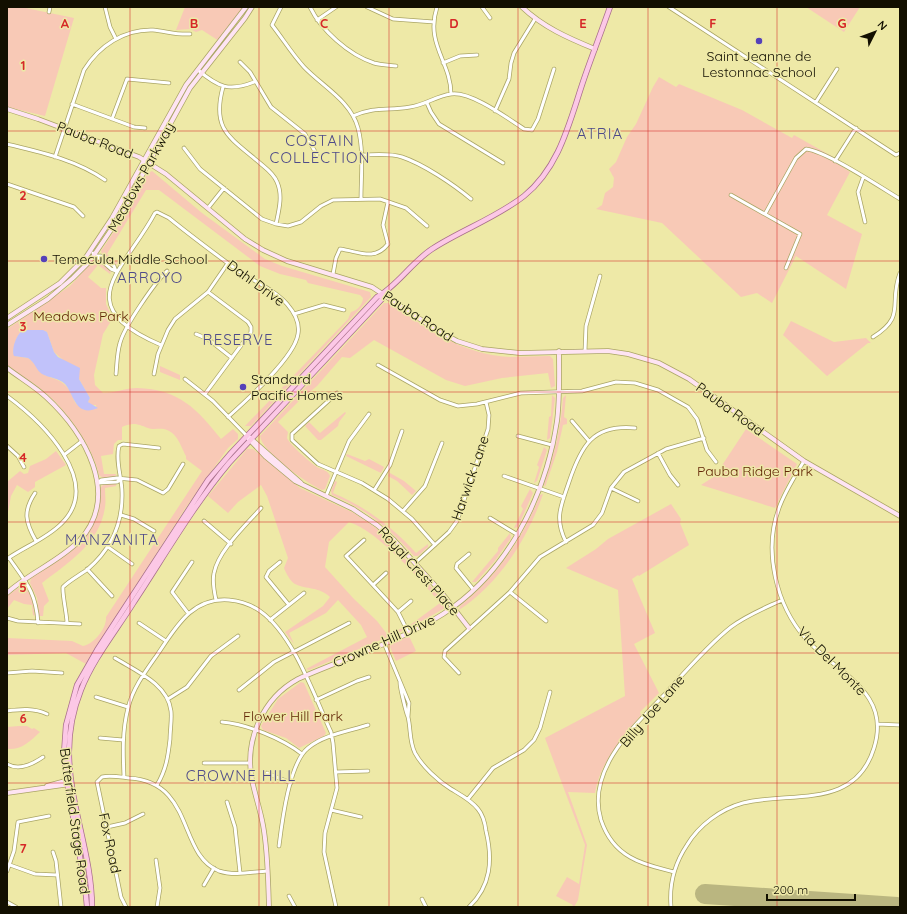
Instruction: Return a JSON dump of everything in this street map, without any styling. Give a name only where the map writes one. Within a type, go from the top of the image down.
[{"type":"main road","name":"Butterfield Stage Road","points":[[87,907],[86,886],[64,753],[66,725],[70,704],[84,672],[195,498],[214,472],[249,438],[377,297],[384,294],[419,257],[510,206],[525,195],[541,179],[559,151],[610,7]]},
{"type":"main road","name":"Butterfield Stage Road","points":[[69,782],[91,887],[92,907]]},
{"type":"street","points":[[49,12],[50,7]]},
{"type":"street","points":[[105,7],[110,27],[116,39]]},
{"type":"street","name":"Meadows Parkway","points":[[7,318],[60,283],[91,251],[112,218],[180,95],[246,7]]},
{"type":"street","name":"Meadows Parkway","points":[[7,325],[62,288],[96,255],[117,221],[185,98],[202,73],[246,18],[252,7]]},
{"type":"street","points":[[281,7],[272,25],[303,66],[342,100],[353,116],[358,127],[361,155],[360,199]]},
{"type":"street","points":[[310,7],[316,20],[357,55],[374,63],[396,66]]},
{"type":"street","points":[[316,20],[336,7]]},
{"type":"street","points":[[367,7],[392,19],[434,22]]},
{"type":"street","points":[[437,7],[434,22],[435,40],[451,83],[451,94]]},
{"type":"street","points":[[482,7],[490,18]]},
{"type":"street","points":[[522,7],[535,19],[553,30],[595,49]]},
{"type":"street","points":[[668,7],[896,155],[900,153]]},
{"type":"street","points":[[495,111],[509,79],[514,53],[535,19]]},
{"type":"street","points":[[55,157],[84,70],[92,58],[116,39],[127,34],[154,30],[190,34]]},
{"type":"street","points":[[443,63],[460,56],[477,55]]},
{"type":"street","points":[[240,62],[250,72],[254,82],[271,106],[305,134],[317,155]]},
{"type":"street","points":[[353,116],[368,110],[410,107],[427,103],[440,96],[461,94],[472,97],[524,129],[532,130],[546,97],[554,69]]},
{"type":"street","points":[[816,102],[837,69]]},
{"type":"street","points":[[198,70],[212,81],[223,87],[243,86],[254,82]]},
{"type":"street","points":[[112,119],[127,79],[169,83]]},
{"type":"street","points":[[223,87],[219,103],[219,118],[224,131],[232,141],[271,172],[277,181],[280,192],[276,224]]},
{"type":"street","points":[[427,103],[439,124],[504,163]]},
{"type":"street","points":[[72,104],[134,127],[145,128]]},
{"type":"street","name":"Pauba Road","points":[[7,109],[124,150],[149,162],[166,174],[245,239],[267,252],[287,261],[362,283],[384,294],[435,329],[464,344],[482,349],[520,353],[585,351],[628,354],[659,363],[677,372],[804,461],[900,516]]},
{"type":"street","points":[[836,161],[856,128]]},
{"type":"street","points":[[7,144],[55,157],[94,172],[104,180]]},
{"type":"street","points":[[184,148],[200,169],[262,219],[276,224],[288,226],[301,222],[321,206],[333,200],[380,199],[406,208],[427,226]]},
{"type":"street","points":[[765,214],[796,158],[806,149],[813,150],[836,161],[863,178],[900,198]]},
{"type":"street","points":[[361,155],[401,157],[417,164],[461,191],[471,199]]},
{"type":"street","points":[[863,178],[858,192],[865,222]]},
{"type":"street","points":[[7,184],[74,207],[83,216]]},
{"type":"street","points":[[208,208],[224,188]]},
{"type":"street","points":[[731,195],[800,234],[786,268]]},
{"type":"street","points":[[333,274],[336,258],[340,250],[371,254],[384,250],[388,244],[383,226],[388,202]]},
{"type":"street","name":"Dahl Drive","points":[[116,271],[157,212],[169,218],[228,263],[280,297],[294,314]]},
{"type":"street","points":[[91,251],[96,255],[101,256],[114,266],[116,271],[111,284],[111,305],[119,319],[128,328],[139,335],[161,345]]},
{"type":"street","points":[[154,374],[155,363],[161,345],[175,319],[208,292],[228,263]]},
{"type":"street","points":[[116,374],[120,341],[152,290],[167,271]]},
{"type":"street","points":[[872,337],[886,330],[894,320],[896,308],[896,282],[900,273]]},
{"type":"street","points":[[585,351],[586,326],[600,276]]},
{"type":"street","points":[[205,394],[249,335],[251,327],[248,322],[208,292]]},
{"type":"street","points":[[228,417],[292,350],[299,333],[298,324],[294,314],[324,305],[344,310]]},
{"type":"street","points":[[196,334],[208,339],[232,358]]},
{"type":"street","name":"Crowne Hill Drive","points":[[269,907],[263,824],[252,781],[250,763],[255,731],[262,714],[274,697],[291,683],[304,676],[408,632],[453,607],[474,589],[504,554],[518,535],[528,517],[539,488],[552,445],[557,420],[559,392],[558,351]]},
{"type":"street","points":[[378,365],[449,404],[468,406],[521,393],[588,391],[611,383],[624,381],[649,387],[667,394],[688,407],[697,419],[707,450],[716,462]]},
{"type":"street","points":[[7,368],[40,392],[53,404],[82,441],[93,462],[98,483],[96,511],[88,529],[74,546],[7,592]]},
{"type":"street","points":[[185,379],[205,394],[249,438]]},
{"type":"street","points":[[337,393],[292,434],[292,440],[315,462],[375,490],[403,511],[435,545]]},
{"type":"street","points":[[7,396],[38,421],[64,455],[75,479],[76,490],[72,507],[61,524],[8,558],[24,580],[35,601],[38,623]]},
{"type":"street","name":"Harwick Lane","points":[[415,563],[449,532],[456,521],[488,429],[489,415],[486,402]]},
{"type":"street","points":[[326,496],[349,441],[369,414]]},
{"type":"street","points":[[572,421],[589,441]]},
{"type":"street","points":[[566,542],[559,525],[559,516],[576,460],[589,441],[609,429],[623,427],[635,428]]},
{"type":"street","points":[[375,490],[390,465],[402,431]]},
{"type":"street","points":[[518,436],[552,445]]},
{"type":"street","name":"Royal Crest Place","points":[[249,438],[302,484],[353,509],[374,522],[394,540],[415,563],[469,628]]},
{"type":"street","points":[[459,673],[444,657],[444,653],[469,628],[510,592],[540,557],[589,528],[598,520],[611,488],[624,472],[658,453],[678,444],[704,438]]},
{"type":"street","points":[[64,455],[82,441]]},
{"type":"street","points":[[403,511],[425,486],[442,443]]},
{"type":"street","points":[[67,623],[62,593],[64,587],[87,570],[108,547],[121,515],[119,446],[122,444],[159,448]]},
{"type":"street","points":[[7,446],[18,456],[24,467]]},
{"type":"street","points":[[658,453],[670,475],[678,485]]},
{"type":"street","name":"Via Del Monte","points":[[671,907],[674,872],[684,850],[695,834],[709,821],[742,803],[835,792],[859,775],[869,760],[874,747],[877,724],[873,708],[866,692],[807,640],[796,626],[782,600],[775,576],[773,560],[774,532],[778,509],[804,461]]},
{"type":"street","points":[[98,483],[101,480],[137,480],[146,483],[161,493],[165,493],[183,464]]},
{"type":"street","points":[[504,476],[564,497]]},
{"type":"street","points":[[611,488],[638,500]]},
{"type":"street","points":[[35,493],[28,502],[26,516],[30,531],[36,541]]},
{"type":"street","points":[[216,600],[214,574],[218,561],[261,508]]},
{"type":"street","points":[[121,515],[134,519],[154,531]]},
{"type":"street","points":[[490,518],[518,535]]},
{"type":"street","points":[[204,521],[231,544]]},
{"type":"street","points":[[364,540],[346,556],[398,612],[408,632]]},
{"type":"street","points":[[108,547],[132,564]]},
{"type":"street","points":[[469,554],[457,564],[456,568],[474,589]]},
{"type":"street","points":[[188,613],[172,592],[192,562]]},
{"type":"street","points":[[280,562],[269,570],[266,578],[289,605]]},
{"type":"street","points":[[87,570],[112,596]]},
{"type":"street","points":[[373,585],[386,573]]},
{"type":"street","points":[[510,592],[546,621]]},
{"type":"street","points":[[270,620],[304,593]]},
{"type":"street","points":[[267,871],[240,873],[225,872],[214,868],[207,863],[198,851],[173,800],[157,785],[142,779],[124,777],[123,740],[128,707],[135,688],[176,626],[188,613],[200,605],[216,600],[241,602],[259,610],[270,620],[293,651],[332,737],[336,772],[336,788],[324,840],[327,870],[336,907]]},
{"type":"street","name":"Billy Joe Lane","points":[[674,872],[631,858],[615,845],[603,825],[599,813],[598,797],[601,779],[614,754],[641,718],[715,642],[741,620],[782,600]]},
{"type":"street","points":[[398,612],[411,601]]},
{"type":"street","points":[[7,618],[13,621],[80,624]]},
{"type":"street","points":[[139,623],[166,641]]},
{"type":"street","points":[[239,690],[268,666],[293,651],[349,623]]},
{"type":"street","points":[[168,699],[187,687],[211,656],[238,636]]},
{"type":"street","points":[[384,643],[400,682],[408,718],[412,746],[419,758],[444,784],[468,799],[477,808],[484,821],[490,861],[486,884],[469,907]]},
{"type":"street","points":[[115,658],[157,685],[168,699],[172,718],[167,765],[157,785]]},
{"type":"street","points":[[7,673],[32,671],[62,673]]},
{"type":"street","points":[[316,700],[357,681],[369,678]]},
{"type":"street","points":[[468,799],[493,768],[524,750],[534,740],[540,728],[550,692]]},
{"type":"street","points":[[96,697],[128,707]]},
{"type":"street","points":[[7,711],[19,709],[38,710],[47,714]]},
{"type":"street","points":[[222,722],[234,723],[281,740],[302,754]]},
{"type":"street","points":[[877,724],[900,725]]},
{"type":"street","points":[[279,846],[284,808],[297,762],[302,754],[313,744],[368,726]]},
{"type":"street","points":[[100,738],[123,740]]},
{"type":"street","points":[[7,764],[13,767],[32,764],[43,757]]},
{"type":"street","points":[[204,763],[250,763]]},
{"type":"street","points":[[336,772],[368,771]]},
{"type":"street","points":[[267,774],[291,783]]},
{"type":"street","name":"Fox Road","points":[[124,777],[105,776],[99,778],[97,782],[121,897],[126,907]]},
{"type":"street","points":[[7,793],[47,786],[50,784],[69,782]]},
{"type":"street","points":[[227,802],[235,827],[240,873]]},
{"type":"street","points":[[331,810],[361,817]]},
{"type":"street","points":[[107,827],[125,823],[143,814]]},
{"type":"street","points":[[7,871],[10,864],[18,822],[49,816]]},
{"type":"street","points":[[53,852],[56,861],[56,875],[61,907]]},
{"type":"street","points":[[156,860],[160,888],[157,907]]},
{"type":"street","points":[[10,864],[35,874],[56,875]]},
{"type":"street","points":[[204,884],[214,868]]},
{"type":"street","points":[[289,896],[295,907]]},
{"type":"street","points":[[422,899],[426,907]]},
{"type":"street","points":[[7,902],[16,907]]},
{"type":"green space","points":[[7,7],[21,7],[74,18],[45,116],[7,107]]},
{"type":"green space","points":[[185,7],[243,7],[219,41],[202,30],[196,32],[190,29],[176,30]]},
{"type":"green space","points":[[806,7],[860,7],[844,32]]},
{"type":"green space","points":[[659,77],[676,87],[679,84],[742,110],[792,138],[794,135],[835,158],[834,161],[850,172],[827,215],[862,234],[846,289],[796,256],[772,303],[757,293],[741,297],[662,223],[596,209],[602,205],[605,193],[613,187],[614,178],[609,169],[616,162],[627,137],[636,124]]},
{"type":"green space","points":[[152,171],[202,213],[265,259],[282,266],[370,292],[371,297],[251,426],[245,426],[348,319],[351,312],[362,303],[363,298],[360,295],[308,283],[306,280],[280,274],[260,266],[159,190],[146,190],[107,254],[118,263],[116,265],[102,254],[101,251],[127,212],[147,174]]},
{"type":"green space","name":"Meadows Park","points":[[96,260],[111,271],[110,274],[98,265],[88,277],[101,288],[106,288],[106,304],[114,321],[111,321],[103,334],[94,375],[95,385],[103,393],[137,388],[152,389],[164,392],[176,397],[195,410],[221,439],[233,429],[238,434],[238,439],[228,448],[186,507],[86,664],[66,653],[7,655],[7,638],[72,641],[83,646],[95,639],[104,626],[106,617],[202,471],[186,459],[176,436],[172,433],[164,429],[150,429],[133,424],[122,427],[122,440],[118,440],[114,444],[113,454],[101,456],[104,474],[116,474],[115,477],[103,478],[99,475],[91,452],[69,417],[42,390],[7,365],[7,329],[70,286],[93,261]],"holes":[[[24,330],[47,332],[54,352],[79,374],[79,379],[90,398],[88,402],[91,405],[96,405],[96,409],[87,409],[77,405],[72,394],[63,383],[43,374],[28,358],[15,356],[13,352],[15,343],[21,332]]]},
{"type":"green space","points":[[384,303],[390,303],[446,339],[476,351],[510,357],[550,356],[553,359],[555,386],[551,388],[548,373],[502,378],[465,386],[446,380],[374,340],[350,358],[342,357],[317,386],[300,400],[278,422],[288,432],[287,438],[296,449],[314,465],[329,474],[330,476],[325,489],[322,490],[306,481],[276,458],[268,450],[260,436]]},
{"type":"green space","points":[[791,321],[834,342],[866,338],[871,343],[868,343],[827,376],[783,335]]},
{"type":"green space","points":[[160,366],[180,375],[180,380],[160,372]]},
{"type":"green space","points":[[552,395],[555,398],[550,438],[547,440],[549,417],[551,416]]},
{"type":"green space","points":[[566,395],[564,417],[567,419],[567,424],[563,425],[557,452],[545,487],[544,484],[559,431],[563,398]]},
{"type":"green space","points":[[345,412],[346,413],[339,422],[338,426],[321,440],[318,440],[305,426],[309,422],[320,433]]},
{"type":"green space","name":"Pauba Ridge Park","points":[[746,429],[797,464],[775,508],[701,485],[715,476]]},
{"type":"green space","points":[[544,447],[547,450],[537,481],[534,483],[539,467],[537,465]]},
{"type":"green space","points":[[247,449],[253,449],[300,488],[354,513],[376,528],[439,595],[446,604],[445,608],[413,626],[410,625],[440,603],[410,569],[385,545],[361,527],[349,522],[329,542],[325,567],[353,598],[377,621],[387,634],[403,628],[402,631],[309,670],[306,669],[367,637],[361,625],[338,600],[326,613],[289,633],[294,644],[285,632],[323,606],[330,597],[321,591],[299,586],[288,577],[284,568],[288,558],[267,496],[261,485],[238,502],[228,513],[208,496]]},
{"type":"green space","points":[[56,451],[66,465],[35,482],[35,487],[28,492],[17,485],[11,496],[7,518],[7,482],[20,471],[24,474],[28,473],[30,466],[46,459]]},
{"type":"green space","points":[[347,454],[365,461],[369,459],[384,467],[381,473],[346,456]]},
{"type":"green space","points":[[390,473],[404,481],[416,491],[412,495],[397,481],[388,476]]},
{"type":"green space","points":[[335,481],[337,482],[333,493],[368,511],[378,518],[416,553],[428,544],[428,547],[418,556],[414,556],[396,537],[367,513],[332,495],[331,491]]},
{"type":"green space","points":[[116,483],[116,486],[105,488],[105,505],[102,520],[90,541],[82,551],[42,583],[49,601],[44,606],[43,616],[39,616],[37,598],[30,583],[31,578],[71,551],[83,540],[89,532],[96,516],[100,488],[104,484]]},
{"type":"green space","points":[[530,489],[533,493],[518,527],[514,528],[523,509],[521,506]]},
{"type":"green space","points":[[543,494],[529,527],[510,559],[487,587],[459,610],[460,606],[497,570],[517,542],[540,495]]},
{"type":"green space","points":[[671,504],[681,519],[680,523],[689,545],[632,579],[655,633],[634,644],[659,693],[640,712],[641,715],[613,751],[602,771],[595,793],[568,792],[587,845],[578,900],[574,907],[572,907],[573,905],[556,896],[567,877],[579,884],[585,845],[545,738],[625,696],[618,590],[566,568],[596,549],[608,539]]},
{"type":"green space","points":[[510,533],[511,538],[494,562],[476,582],[472,582],[498,551],[498,548]]},
{"type":"green space","points":[[21,586],[25,586],[32,597],[35,616],[33,615],[32,605],[14,600],[7,609],[7,596]]},
{"type":"green space","points":[[409,636],[416,651],[396,661],[390,647],[391,644]]},
{"type":"green space","name":"Flower Hill Park","points":[[301,682],[304,683],[326,733],[324,736],[299,748],[286,738],[263,730],[261,726],[278,699]]},
{"type":"green space","points":[[27,726],[32,729],[34,728],[40,732],[21,747],[7,749],[7,727]]},
{"type":"water","points":[[43,330],[47,332],[54,352],[58,357],[80,368],[79,379],[90,398],[88,402],[98,408],[84,410],[76,404],[68,388],[63,382],[42,374],[28,358],[14,356],[13,349],[15,341],[21,331]]},
{"type":"runway","points":[[705,894],[897,907]]},
{"type":"place","name":"Saint Jeanne de Lestonnac School","points":[[759,41]]},
{"type":"place","name":"Temecula Middle School","points":[[44,259]]},
{"type":"place","name":"Standard Pacific Homes","points":[[243,387]]},
{"type":"district","name":"ATRIA","points":[[600,134]]},
{"type":"district","name":"COSTAIN COLLECTION","points":[[320,150]]},
{"type":"district","name":"ARROYO","points":[[150,278]]},
{"type":"district","name":"RESERVE","points":[[238,340]]},
{"type":"district","name":"MANZANITA","points":[[112,540]]},
{"type":"district","name":"CROWNE HILL","points":[[241,776]]}]
